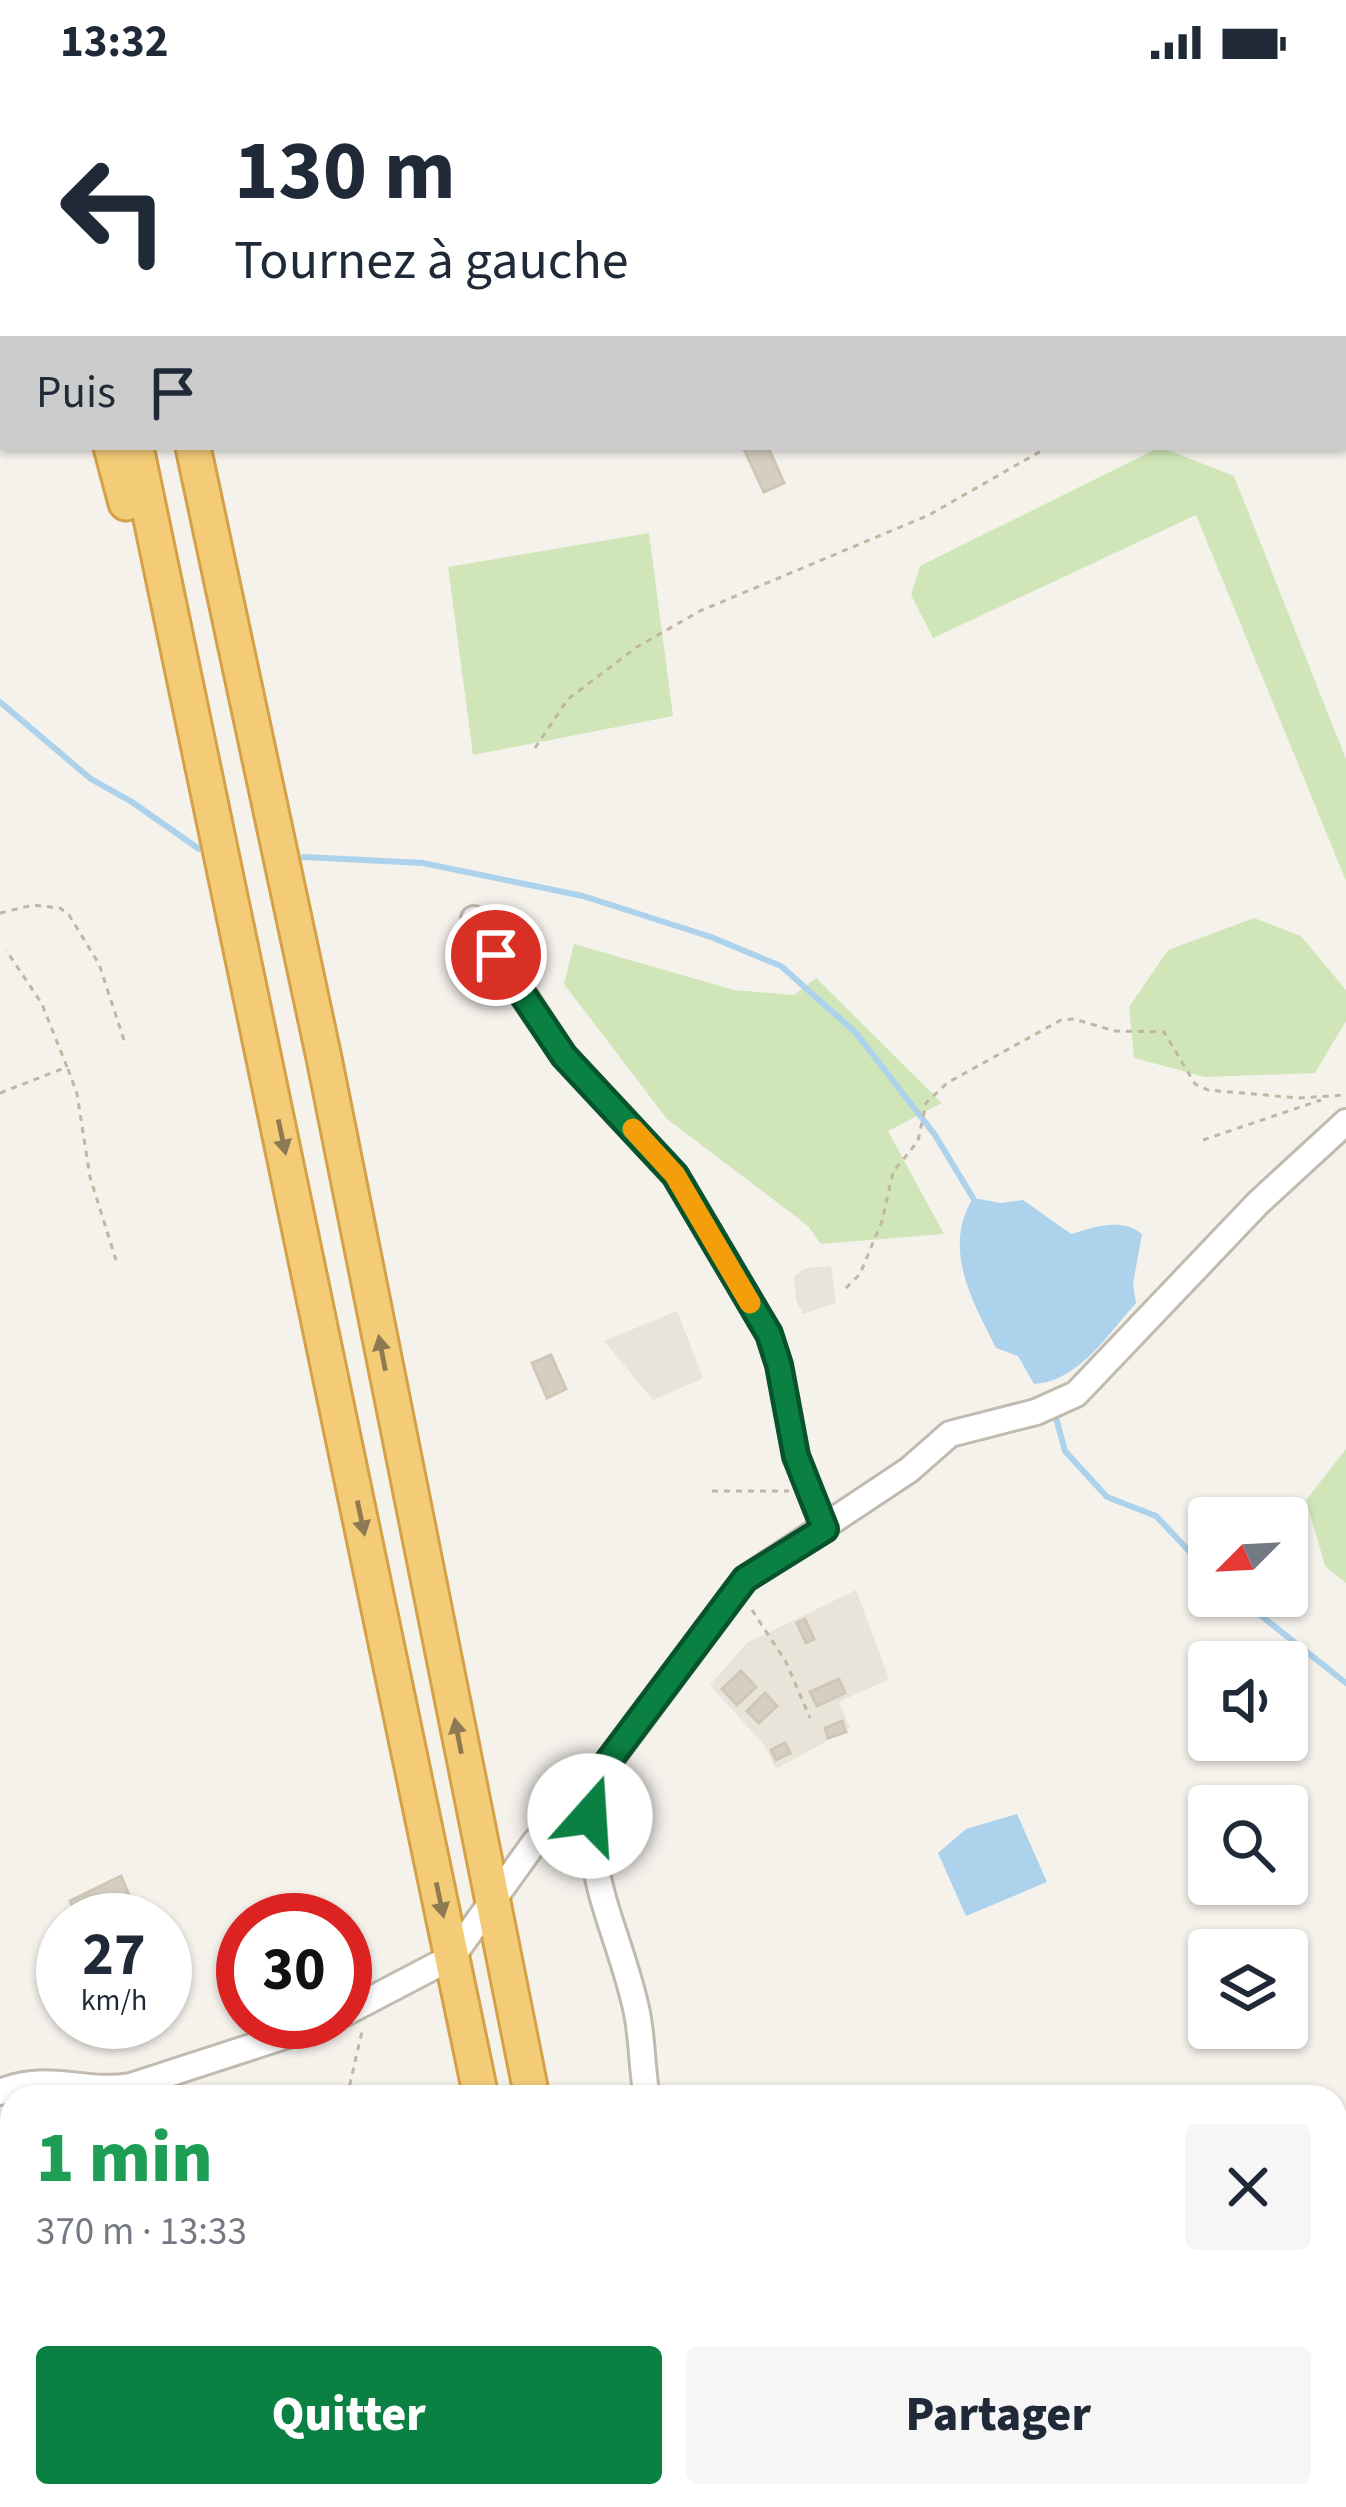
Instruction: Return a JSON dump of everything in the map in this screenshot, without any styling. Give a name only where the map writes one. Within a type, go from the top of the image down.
[{"type":"highway","points":[[112,450],[267,1063]]},
{"type":"highway","points":[[137,450],[479,2085]]},
{"type":"highway","points":[[194,450],[324,1058],[529,2085]]},
{"type":"highway","points":[[217,450],[324,1058]]},
{"type":"street","points":[[473,919],[564,1056],[675,1175],[769,1334],[796,1456],[825,1529]]},
{"type":"street","points":[[372,2000],[452,1957],[535,1843],[598,1775],[745,1579],[909,1470],[950,1434],[1036,1412],[1076,1394],[1258,1203],[1346,1122]]},
{"type":"street","points":[[598,1775],[590,1816],[599,1895],[636,2006],[645,2085]]},
{"type":"street","points":[[134,2085],[245,2049]]},
{"type":"street","points":[[16,2085],[25,2081],[76,2085]]},
{"type":"path","points":[[535,748],[568,699],[637,647],[700,611],[928,515],[1043,450]]},
{"type":"path","points":[[0,913],[33,905],[60,908],[69,915],[99,964],[126,1046]]},
{"type":"path","points":[[6,950],[42,1004],[77,1094],[90,1177],[116,1261]]},
{"type":"path","points":[[846,1288],[860,1274],[882,1221],[893,1172],[918,1141],[926,1103],[947,1083],[1061,1020],[1115,1031],[1164,1032],[1195,1084],[1208,1090],[1346,1095]]},
{"type":"path","points":[[0,1093],[67,1067]]},
{"type":"path","points":[[1203,1140],[1329,1097]]},
{"type":"path","points":[[738,1588],[786,1662],[810,1718]]},
{"type":"path","points":[[350,2085],[358,2049]]},
{"type":"shaded area","points":[[831,1266],[836,1303],[803,1314],[794,1277],[805,1268]]},
{"type":"shaded area","points":[[677,1311],[703,1378],[653,1400],[604,1341]]},
{"type":"shaded area","points":[[856,1590],[889,1679],[839,1702],[850,1728],[776,1769],[765,1746],[710,1685],[747,1643]]},
{"type":"green space","points":[[1154,450],[1168,450],[1234,476],[1346,759],[1346,881],[1196,515],[933,638],[911,595],[920,566]]},
{"type":"green space","points":[[649,533],[673,716],[473,755],[448,567]]},
{"type":"green space","points":[[1254,918],[1301,936],[1346,990],[1346,1021],[1315,1073],[1205,1077],[1134,1058],[1129,1007],[1168,950]]},
{"type":"green space","points":[[574,944],[734,990],[794,995],[816,978],[942,1103],[888,1131],[944,1234],[821,1244],[808,1226],[667,1119],[564,984]]},
{"type":"green space","points":[[1346,1449],[1346,1583],[1325,1566],[1308,1497]]},
{"type":"water","points":[[973,1198],[1001,1203],[1023,1200],[1071,1234],[1117,1225],[1142,1234],[1133,1284],[1136,1303],[1091,1354],[1065,1375],[1034,1384],[1018,1356],[996,1348],[970,1293],[960,1255],[964,1217]]},
{"type":"water","points":[[1017,1814],[1047,1882],[966,1916],[938,1853],[966,1829]]},
{"type":"building","points":[[744,450],[769,450],[784,483],[764,492]]},
{"type":"building","points":[[551,1355],[566,1389],[547,1398],[532,1363]]},
{"type":"building","points":[[805,1619],[814,1639],[806,1643],[797,1623]]},
{"type":"building","points":[[741,1671],[756,1687],[737,1705],[722,1689]]},
{"type":"building","points":[[839,1679],[845,1693],[817,1706],[810,1692]]},
{"type":"building","points":[[765,1693],[777,1706],[759,1723],[747,1711]]},
{"type":"building","points":[[842,1721],[846,1732],[828,1738],[825,1728]]},
{"type":"building","points":[[785,1743],[790,1753],[776,1760],[771,1750]]},
{"type":"building","points":[[121,1876],[128,1893],[86,1893]]},
{"type":"waterway","points":[[0,702],[91,779],[199,849]]},
{"type":"waterway","points":[[304,857],[423,863],[583,896],[711,937],[781,966],[856,1033],[935,1135],[973,1198]]},
{"type":"waterway","points":[[1055,1414],[1065,1451],[1107,1497],[1156,1516],[1188,1550]]},
{"type":"waterway","points":[[1263,1617],[1346,1683]]},
{"type":"slow traffic","points":[[633,1129],[675,1175],[750,1303]]},
{"type":"route","points":[[496,955],[564,1056],[675,1175],[769,1334],[796,1456],[825,1529],[745,1579],[598,1775],[590,1816]]}]
